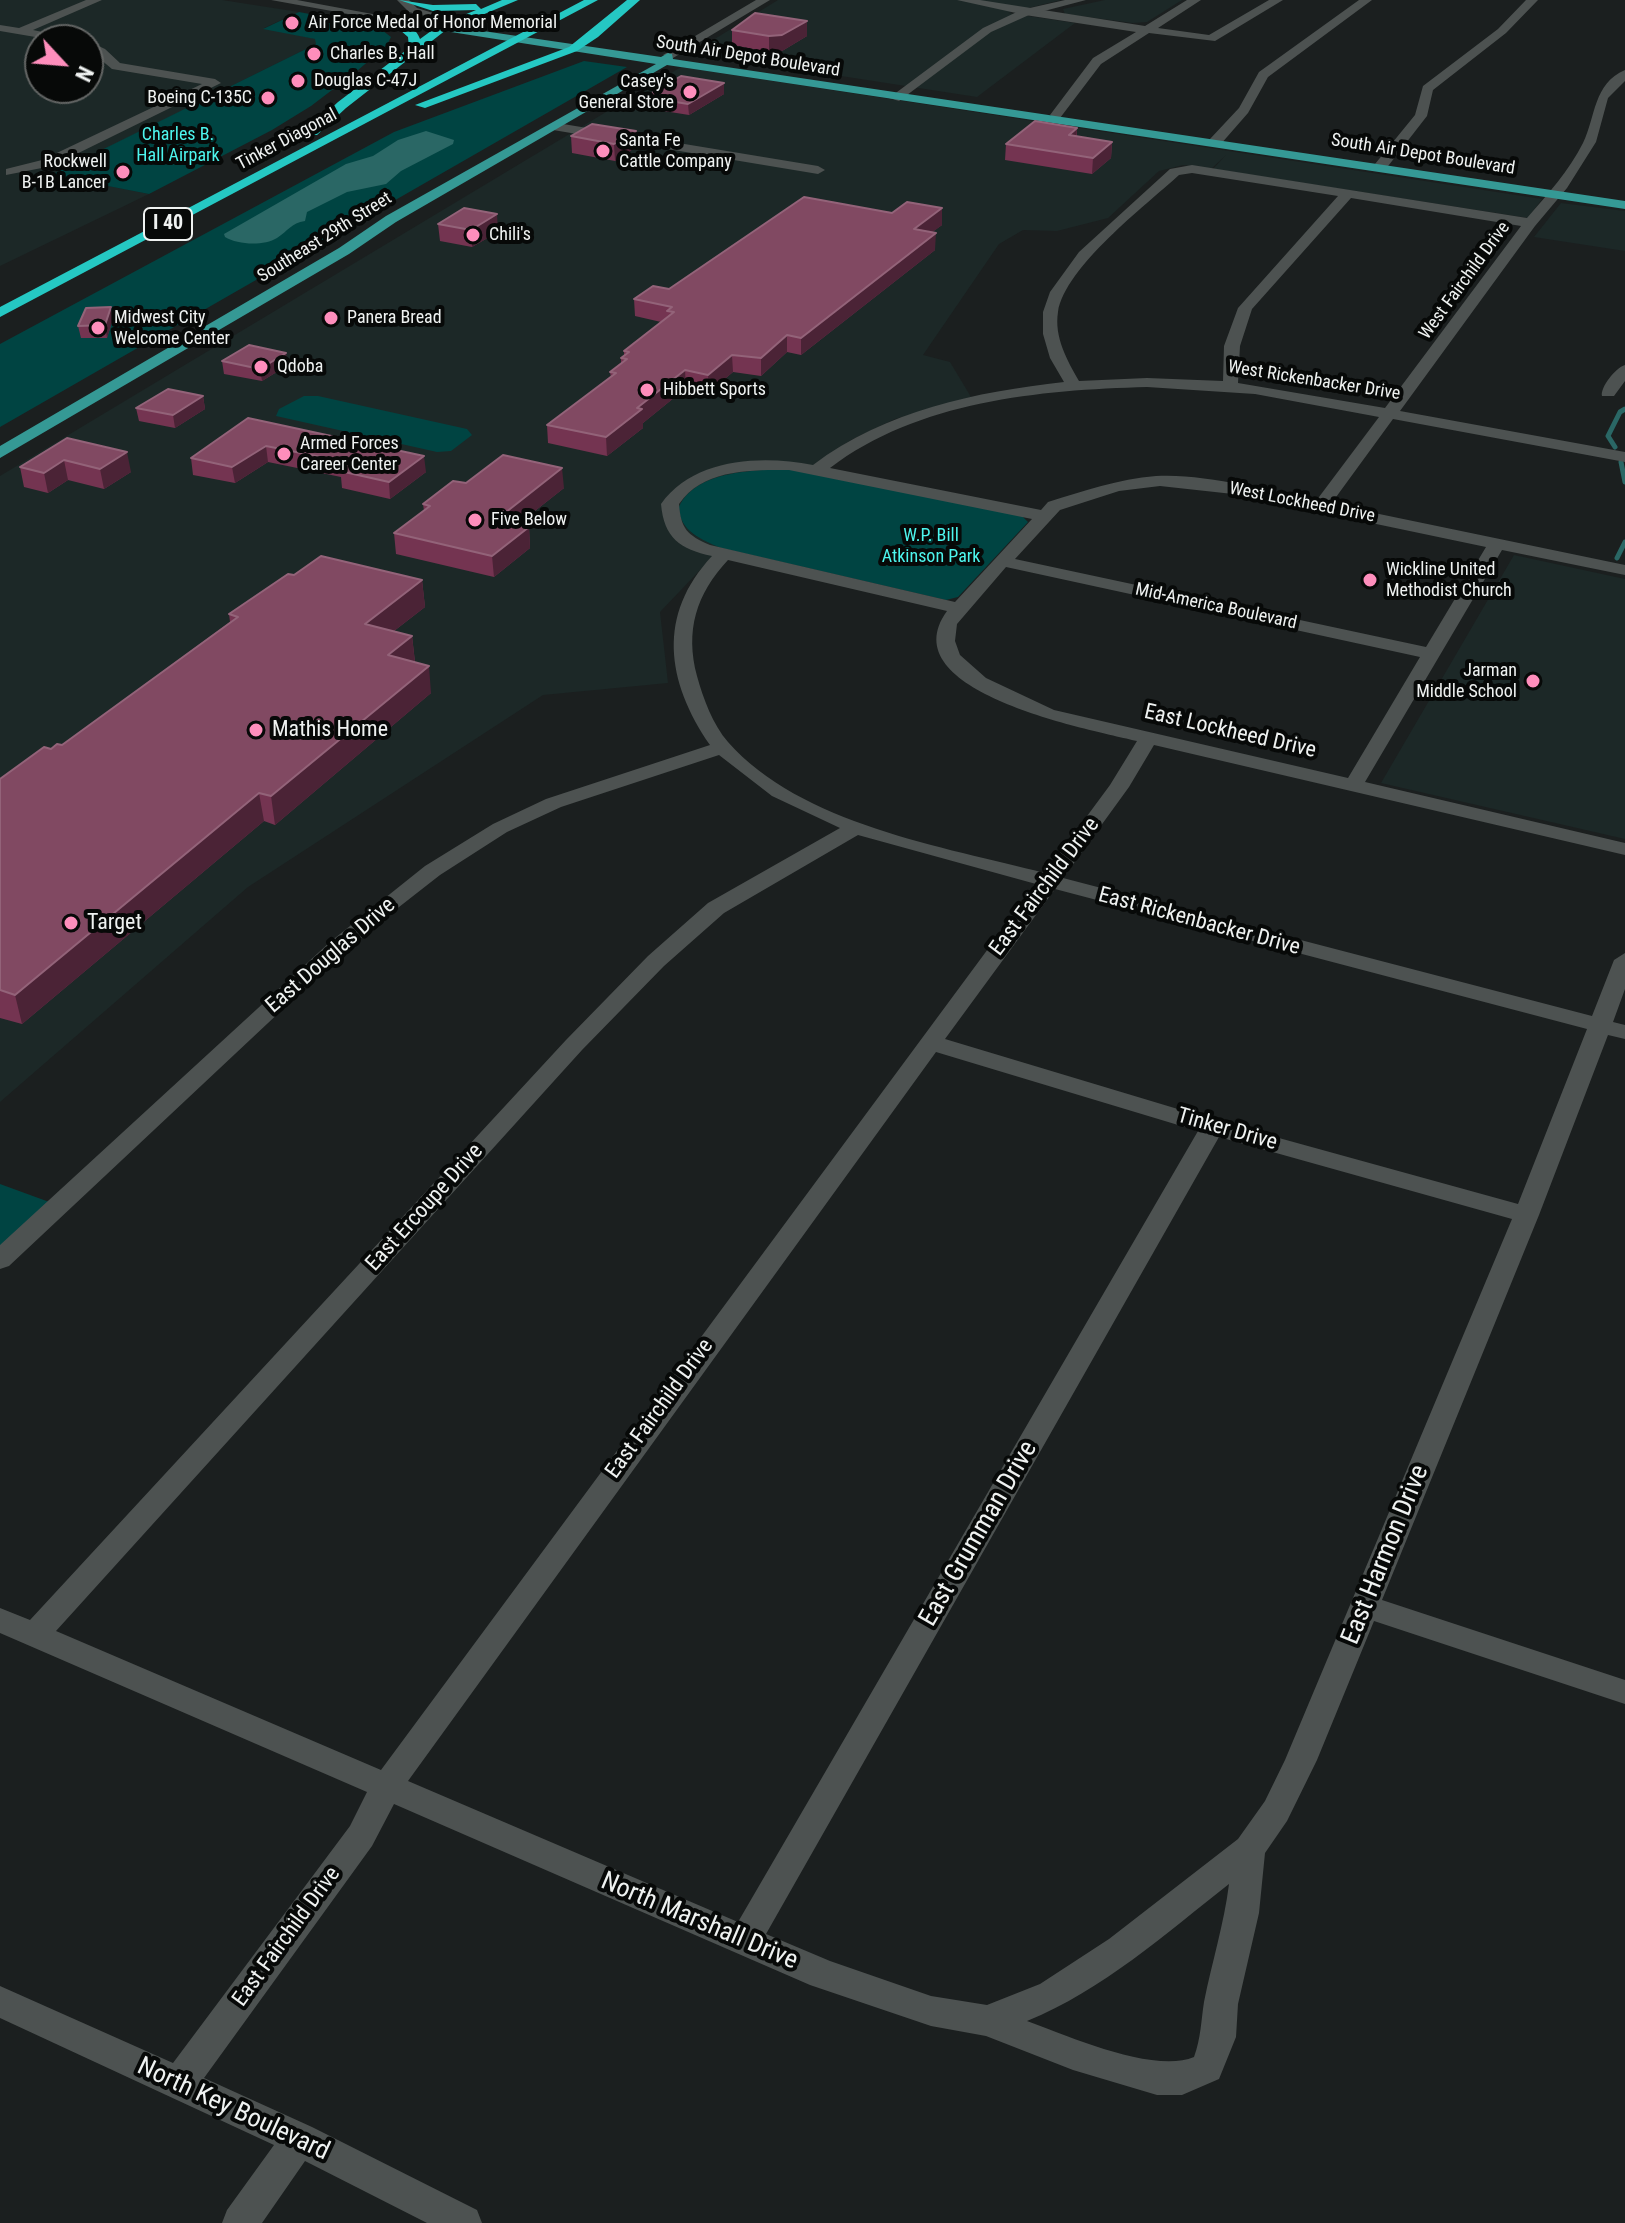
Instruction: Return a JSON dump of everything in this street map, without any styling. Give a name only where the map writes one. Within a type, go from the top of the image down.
[{"type":"highway","points":[[404,0],[442,8],[511,0]]},
{"type":"highway","points":[[313,132],[442,28],[511,0]]},
{"type":"highway","name":"Tinker Diagonal","points":[[0,296],[566,0]]},
{"type":"highway","name":"Tinker Diagonal","points":[[0,313],[592,0]]},
{"type":"highway","points":[[336,135],[573,49],[634,0]]},
{"type":"highway","points":[[396,21],[414,36],[415,49]]},
{"type":"main road","name":"South Air Depot Boulevard","points":[[459,20],[586,41],[661,59]]},
{"type":"main road","name":"South Air Depot Boulevard","points":[[442,28],[1625,205]]},
{"type":"main road","name":"Southeast 29th Street","points":[[0,453],[321,266],[391,219],[557,127],[661,59]]},
{"type":"main road","name":"Southeast 29th Street","points":[[0,436],[635,64],[661,59]]},
{"type":"main road","name":"South Air Depot Boulevard","points":[[899,94],[1177,133],[1215,142]]},
{"type":"street","points":[[21,31],[96,0]]},
{"type":"street","name":"South Air Depot Boulevard","points":[[277,0],[442,28]]},
{"type":"street","name":"South Air Depot Boulevard","points":[[404,0],[419,12],[459,20]]},
{"type":"street","name":"Southeast 29th Street","points":[[661,59],[764,0]]},
{"type":"street","points":[[963,0],[1211,39],[1277,0]]},
{"type":"street","points":[[899,94],[987,30],[1025,12],[1080,0]]},
{"type":"street","points":[[1056,115],[1097,61],[1195,0]]},
{"type":"street","points":[[1215,142],[1244,110],[1263,75],[1366,0]]},
{"type":"street","points":[[1380,167],[1421,116],[1427,89],[1502,31],[1532,0]]},
{"type":"street","points":[[0,28],[24,32]]},
{"type":"street","points":[[4,173],[47,163],[215,83],[116,66],[104,54]]},
{"type":"street","name":"West Fairchild Drive","points":[[1321,506],[1554,194],[1590,142],[1602,97],[1625,74]]},
{"type":"street","points":[[557,127],[818,170]]},
{"type":"street","points":[[1074,385],[1054,345],[1050,312],[1056,291],[1096,241],[1182,169],[1530,223]]},
{"type":"street","points":[[1231,387],[1229,374],[1235,328],[1245,308],[1348,194]]},
{"type":"street","points":[[1608,393],[1625,370]]},
{"type":"street","name":"West Rickenbacker Drive","points":[[818,469],[863,439],[921,415],[1015,393],[1074,385],[1135,383],[1231,387],[1625,457]]},
{"type":"street","points":[[959,608],[723,555],[689,542],[672,525],[670,504],[680,491],[700,479],[737,468],[789,465],[1043,516]]},
{"type":"street","name":"West Lockheed Drive","points":[[1001,561],[1054,506],[1079,496],[1160,481],[1233,489],[1625,570]]},
{"type":"street","points":[[1353,786],[1497,543]]},
{"type":"street","name":"East Rickenbacker Drive","points":[[723,555],[700,580],[688,603],[681,641],[687,680],[706,722],[723,747],[758,776],[804,804],[855,828],[1049,883],[1612,1029]]},
{"type":"street","name":"East Lockheed Drive","points":[[1001,561],[947,625],[948,648],[964,672],[986,688],[1048,714],[1625,849]]},
{"type":"street","name":"Mid-America Boulevard","points":[[1001,561],[1431,654]]},
{"type":"street","name":"East Fairchild Drive","points":[[179,2083],[361,1836],[385,1789],[929,1042],[1119,787],[1148,738]]},
{"type":"street","name":"East Douglas Drive","points":[[0,1260],[290,990],[439,865],[501,828],[562,800],[625,776],[723,747]]},
{"type":"street","name":"East Ercoupe Drive","points":[[34,1635],[574,1045],[656,961],[716,908],[855,828]]},
{"type":"street","name":"East Harmon Drive","points":[[987,2021],[1052,1995],[1121,1949],[1249,1849],[1276,1811],[1301,1760],[1526,1215],[1612,1029],[1625,960]]},
{"type":"street","name":"Tinker Drive","points":[[929,1042],[1212,1127],[1526,1215]]},
{"type":"street","name":"East Grumman Drive","points":[[745,1941],[1212,1127]]},
{"type":"street","points":[[1365,1606],[1625,1692]]},
{"type":"street","name":"North Marshall Drive","points":[[0,1620],[385,1789],[822,1974],[931,2011],[987,2021],[1073,2054],[1157,2079],[1182,2079],[1207,2068],[1219,2037],[1221,2004],[1242,1913],[1249,1849]]},
{"type":"street","name":"North Key Boulevard","points":[[0,2001],[299,2139],[464,2223]]},
{"type":"street","points":[[240,2223],[299,2139]]},
{"type":"shaded area","points":[[0,0],[222,0],[299,12],[264,28],[316,39],[316,44],[53,175],[149,194],[0,266]]},
{"type":"shaded area","points":[[778,0],[1061,0],[1008,13],[1075,23],[977,97],[692,53]]},
{"type":"shaded area","points":[[1105,0],[1182,0],[1147,22],[1065,14],[1063,9]]},
{"type":"shaded area","points":[[681,67],[1542,199],[1528,218],[1213,169],[1226,155],[1211,169],[1183,165],[1159,171],[1108,218],[1057,231],[1023,230],[999,244],[923,355],[950,362],[971,397],[895,419],[851,440],[806,471],[752,471],[728,475],[716,479],[682,501],[679,512],[683,524],[694,535],[721,548],[660,612],[668,683],[543,695],[248,887],[0,1102],[0,476]]},
{"type":"shaded area","points":[[426,131],[454,140],[453,144],[401,171],[386,184],[347,192],[307,212],[305,221],[293,225],[272,241],[244,243],[225,237],[224,234],[346,164],[373,156],[398,140]]},
{"type":"shaded area","points":[[1561,203],[1625,211],[1625,251],[1534,237]]},
{"type":"shaded area","name":"Jarman Middle School","points":[[1514,555],[1625,579],[1625,839],[1381,783]]},
{"type":"green space","name":"Charles B. Hall Airpark","points":[[299,12],[378,27],[391,37],[387,45],[357,71],[311,106],[272,130],[149,194],[51,175],[316,44],[315,39],[263,29]]},
{"type":"green space","points":[[584,61],[627,67],[0,427],[0,344],[394,132]]},
{"type":"green space","points":[[304,396],[318,396],[467,429],[472,435],[451,451],[437,452],[276,416],[279,409]]},
{"type":"green space","name":"W.P. Bill Atkinson Park","points":[[794,469],[1022,516],[1028,522],[958,597],[946,600],[721,548],[693,534],[683,522],[679,507],[687,494],[699,485],[747,471]]},
{"type":"green space","points":[[0,1184],[52,1203],[0,1251]]},
{"type":"building","points":[[755,13],[807,21],[782,35],[732,30]]},
{"type":"building","points":[[681,76],[724,83],[688,104],[645,97]]},
{"type":"building","points":[[1035,121],[1077,128],[1069,135],[1112,142],[1093,158],[1006,144]]},
{"type":"building","points":[[592,124],[636,131],[614,144],[571,136]]},
{"type":"building","points":[[804,197],[892,213],[907,202],[942,208],[914,229],[936,233],[801,338],[787,335],[761,358],[732,355],[708,375],[685,370],[606,437],[547,425],[616,373],[610,372],[627,359],[621,358],[629,352],[624,351],[674,312],[667,311],[672,307],[634,299],[653,286],[669,289]]},
{"type":"building","points":[[464,208],[497,214],[471,230],[438,224]]},
{"type":"building","points":[[111,307],[105,325],[78,326],[86,308]]},
{"type":"building","points":[[249,345],[286,353],[260,369],[222,361]]},
{"type":"building","points":[[168,389],[203,396],[173,415],[136,408]]},
{"type":"building","points":[[248,418],[424,456],[389,482],[340,471],[351,463],[266,446],[232,467],[191,458]]},
{"type":"building","points":[[67,438],[127,452],[100,469],[64,460],[44,473],[20,467]]},
{"type":"building","points":[[503,455],[562,468],[496,520],[529,527],[492,556],[394,533],[430,506],[423,504],[453,481],[466,483]]},
{"type":"building","points":[[321,556],[422,580],[365,624],[412,636],[388,655],[429,666],[271,796],[259,793],[15,995],[0,990],[0,779],[44,747],[51,749],[57,744],[62,745],[238,617],[229,614]]},
{"type":"waterway","points":[[1615,447],[1608,436],[1620,412],[1625,409]]},
{"type":"waterway","points":[[1621,462],[1625,482]]},
{"type":"waterway","points":[[1617,558],[1625,542]]},
{"type":"place","name":"Air Force Medal of Honor Memorial","points":[[292,23]]},
{"type":"place","name":"Charles B. Hall","points":[[314,54]]},
{"type":"place","name":"Douglas C-47J","points":[[298,81]]},
{"type":"place","name":"Casey's General Store","points":[[690,92]]},
{"type":"place","name":"Boeing C-135C","points":[[268,98]]},
{"type":"place","name":"Santa Fe Cattle Company","points":[[603,151]]},
{"type":"place","name":"Rockwell B-1B Lancer","points":[[123,172]]},
{"type":"place","name":"Chili's","points":[[473,235]]},
{"type":"place","name":"Panera Bread","points":[[331,318]]},
{"type":"place","name":"Midwest City Welcome Center","points":[[98,328]]},
{"type":"place","name":"Qdoba","points":[[261,367]]},
{"type":"place","name":"Hibbett Sports","points":[[647,390]]},
{"type":"place","name":"Armed Forces Career Center","points":[[284,454]]},
{"type":"place","name":"Five Below","points":[[475,520]]},
{"type":"place","name":"Wickline United Methodist Church","points":[[1370,580]]},
{"type":"place","name":"Jarman Middle School","points":[[1533,681]]},
{"type":"place","name":"Mathis Home","points":[[256,730]]},
{"type":"place","name":"Target","points":[[71,923]]}]
